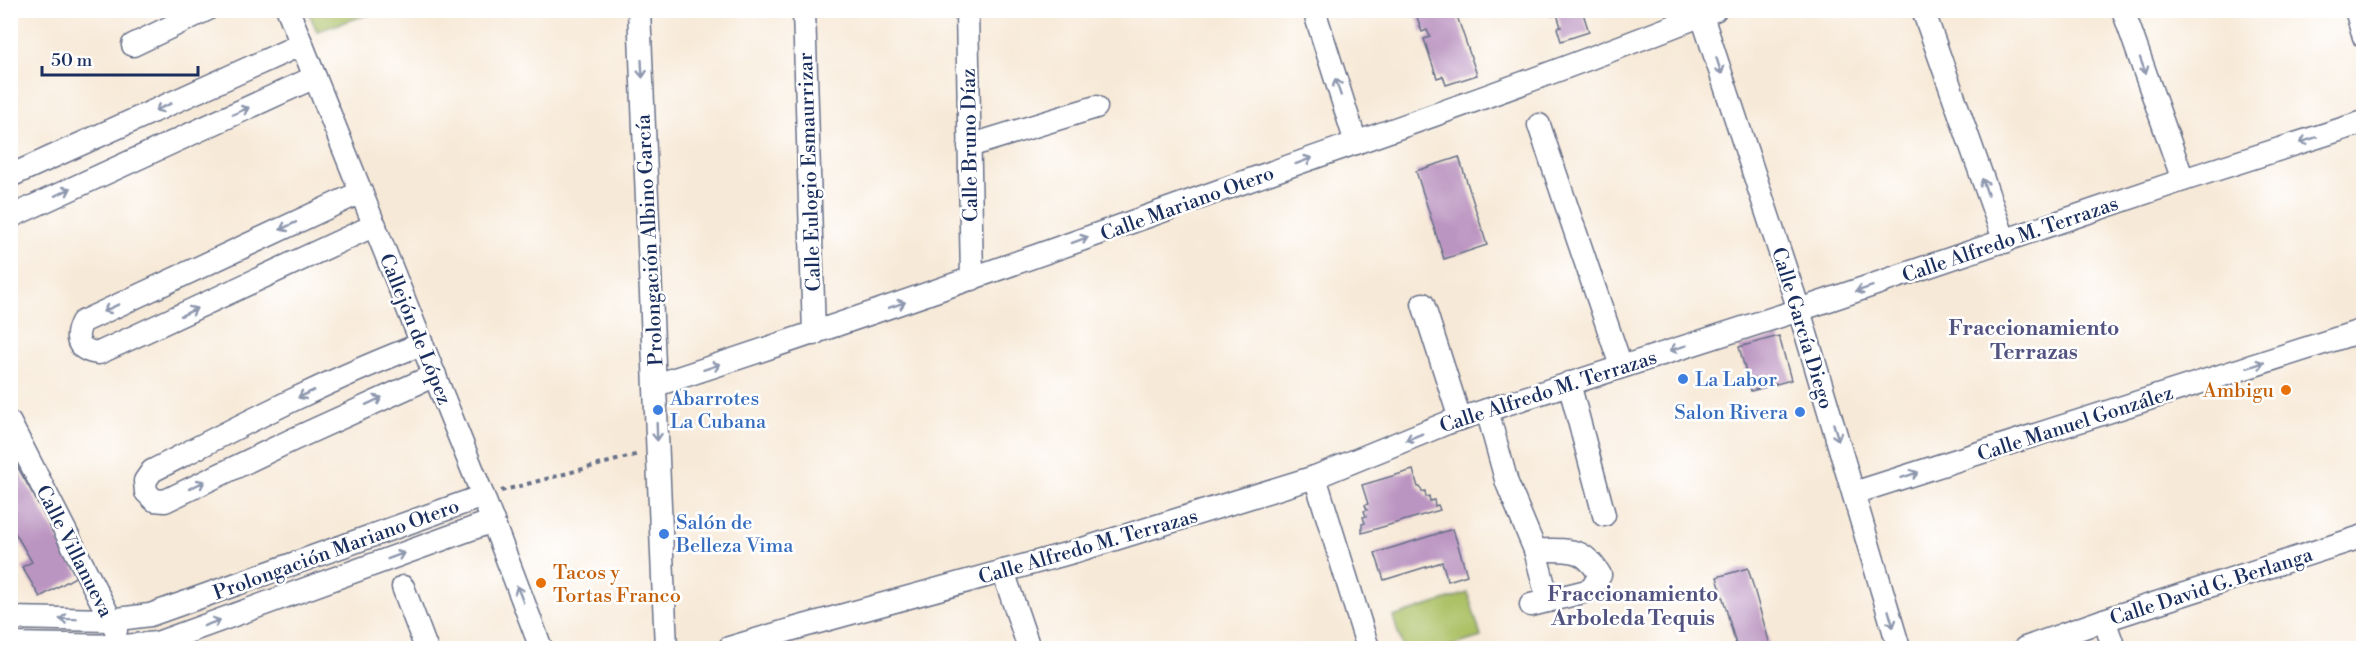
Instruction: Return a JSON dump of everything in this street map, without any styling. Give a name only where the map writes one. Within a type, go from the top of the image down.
[{"type":"street","points":[[133,45],[206,10]]},
{"type":"street","name":"Callejón de López","points":[[288,10],[493,521],[541,648]]},
{"type":"street","name":"Prolongación Albino García","points":[[639,10],[666,648]]},
{"type":"street","name":"Calle Eulogio Esmaurrizar","points":[[804,10],[814,334]]},
{"type":"street","points":[[1314,10],[1356,143]]},
{"type":"street","points":[[1923,10],[2005,242]]},
{"type":"street","points":[[2123,10],[2183,180]]},
{"type":"street","points":[[2356,10],[2364,37]]},
{"type":"street","name":"Calle Bruno Díaz","points":[[967,11],[972,279]]},
{"type":"street","name":"Calle Mariano Otero","points":[[656,385],[814,334],[1356,143],[1706,12]]},
{"type":"street","name":"Calle García Diego","points":[[1706,12],[1799,310],[1899,648]]},
{"type":"street","points":[[10,176],[302,44]]},
{"type":"street","points":[[10,217],[315,77]]},
{"type":"street","points":[[969,146],[1096,107]]},
{"type":"street","name":"Calle Alfredo M. Terrazas","points":[[729,648],[796,639],[1003,571],[1073,552],[1315,477],[1460,419],[1799,310],[2183,180],[2364,122]]},
{"type":"street","points":[[1539,125],[1621,366]]},
{"type":"street","points":[[98,136],[114,168]]},
{"type":"street","points":[[361,192],[82,322],[77,332],[79,344],[88,351],[99,353],[375,225]]},
{"type":"street","points":[[199,268],[213,300]]},
{"type":"street","points":[[1423,304],[1460,419]]},
{"type":"street","name":"Calle Manuel González","points":[[1854,493],[2364,330]]},
{"type":"street","points":[[422,344],[378,360],[152,471],[145,481],[146,492],[154,500],[165,501],[291,440],[435,375]]},
{"type":"street","points":[[1569,383],[1604,516]]},
{"type":"street","points":[[277,408],[291,440]]},
{"type":"street","points":[[1487,410],[1507,483],[1535,550],[1540,603],[1591,590],[1600,575],[1591,560],[1578,552],[1535,550]]},
{"type":"street","name":"Calle Villanueva","points":[[10,423],[124,646]]},
{"type":"street","points":[[1315,477],[1368,648]]},
{"type":"street","name":"Prolongación Mariano Otero","points":[[10,618],[110,620],[150,615],[483,496]]},
{"type":"street","name":"Prolongación Mariano Otero","points":[[10,644],[124,646],[157,643],[493,521]]},
{"type":"street","name":"Calle David G. Berlanga","points":[[2025,648],[2104,620],[2364,536]]},
{"type":"street","points":[[1003,571],[1029,648]]},
{"type":"street","points":[[403,587],[426,648]]},
{"type":"street","points":[[2104,620],[2114,648]]},
{"type":"path","name":"Prolongación Mariano Otero","points":[[483,496],[658,449]]},
{"type":"green space","points":[[308,11],[379,11],[317,31]]},
{"type":"green space","points":[[1468,593],[1481,637],[1445,648],[1403,648],[1393,617]]},
{"type":"building","points":[[1455,10],[1477,75],[1446,85],[1443,76],[1437,78],[1424,39],[1430,37],[1427,30],[1422,32],[1415,11]]},
{"type":"building","points":[[1551,10],[1582,10],[1589,32],[1561,41],[1557,28],[1561,27],[1557,14],[1552,16]]},
{"type":"building","points":[[1459,157],[1487,245],[1444,259],[1416,171]]},
{"type":"building","points":[[1779,336],[1791,380],[1751,391],[1739,347]]},
{"type":"building","points":[[14,461],[79,575],[40,597],[22,567],[32,562],[10,524],[10,463]]},
{"type":"building","points":[[1413,470],[1418,487],[1422,492],[1425,491],[1430,501],[1434,500],[1435,506],[1438,505],[1440,510],[1362,533],[1362,524],[1365,523],[1363,517],[1366,516],[1364,511],[1367,510],[1365,505],[1368,504],[1362,485]]},
{"type":"building","points":[[1453,529],[1467,575],[1448,581],[1442,562],[1384,580],[1375,553]]},
{"type":"building","points":[[1748,568],[1771,648],[1737,648],[1717,577]]},
{"type":"place","name":"La Labor","points":[[1683,379]]},
{"type":"place","name":"Ambigu","points":[[2286,390]]},
{"type":"place","name":"Abarrotes La Cubana","points":[[658,410]]},
{"type":"place","name":"Salon Rivera","points":[[1800,412]]},
{"type":"place","name":"Salón de Belleza Vima","points":[[664,534]]},
{"type":"place","name":"Tacos y Tortas Franco","points":[[541,583]]},
{"type":"district","name":"Fraccionamiento Terrazas","points":[[2034,340]]},
{"type":"district","name":"Fraccionamiento Arboleda Tequis","points":[[1633,606]]}]
